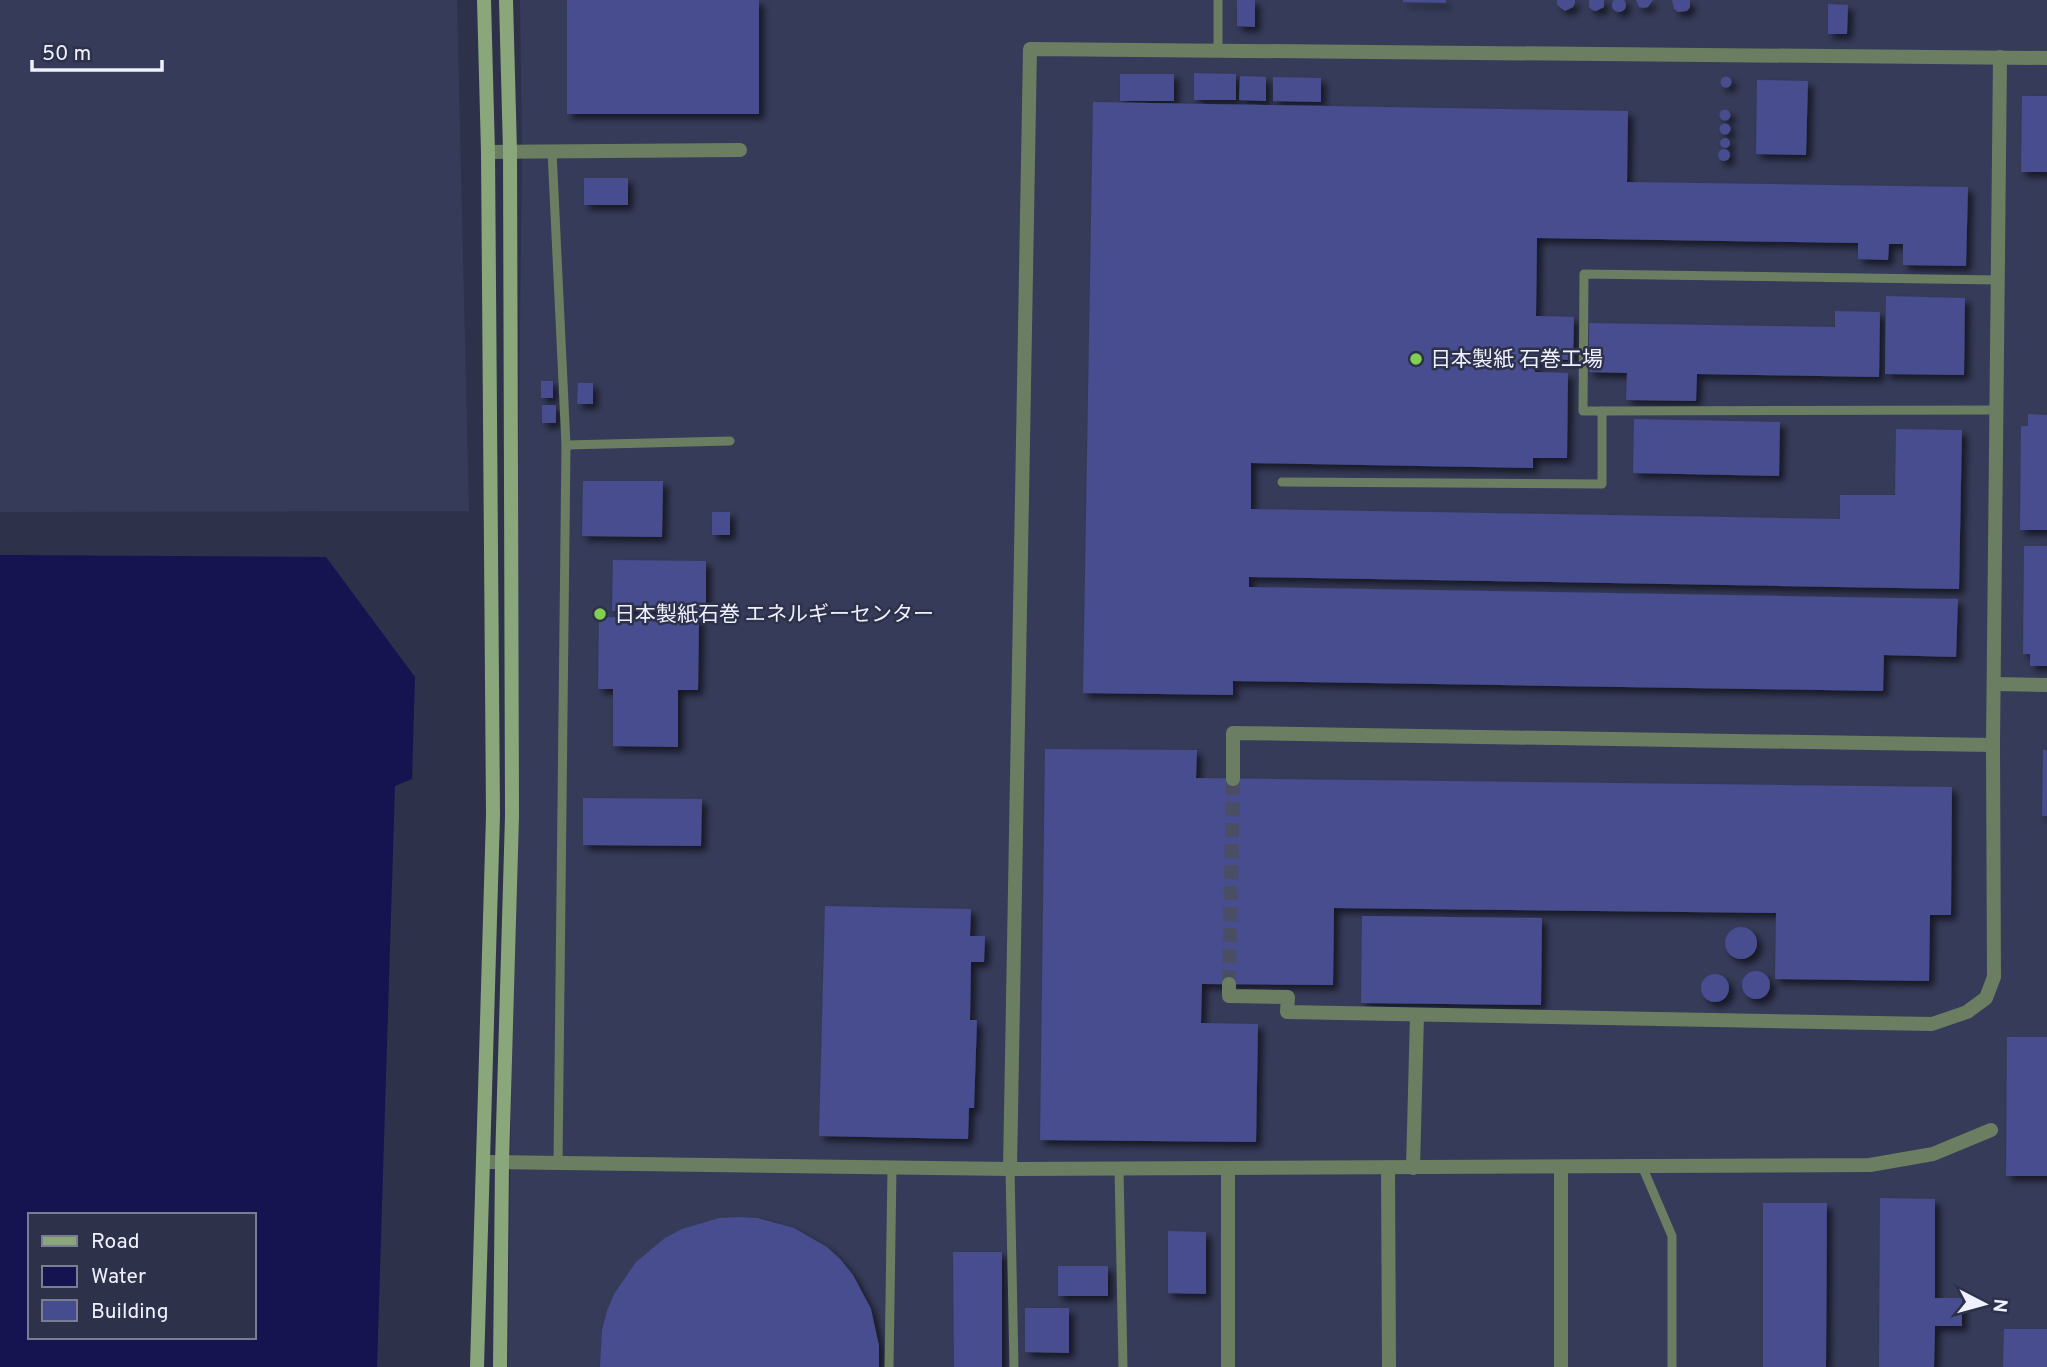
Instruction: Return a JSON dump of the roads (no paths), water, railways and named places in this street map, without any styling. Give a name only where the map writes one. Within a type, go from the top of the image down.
[{"type":"street","points":[[477,1367],[493,816],[488,152],[484,0]]},
{"type":"street","points":[[500,1367],[502,1163],[512,816],[510,151],[506,0]]},
{"type":"street","points":[[1010,1169],[1030,49],[2047,58]]},
{"type":"street","points":[[1229,984],[1229,996],[1288,997],[1287,1012],[1932,1024],[1967,1012],[1986,998],[1994,977],[1993,745],[2000,57]]},
{"type":"street","points":[[488,152],[740,150]]},
{"type":"street","points":[[1994,684],[2047,685]]},
{"type":"street","points":[[1233,779],[1233,733],[1993,745]]},
{"type":"street","points":[[1413,1168],[1417,1014]]},
{"type":"street","points":[[485,1162],[1010,1169],[1870,1165],[1933,1154],[1991,1130]]},
{"type":"street","points":[[1561,1167],[1562,1367]]},
{"type":"street","points":[[1388,1168],[1389,1367]]},
{"type":"street","points":[[1228,1169],[1228,1367]]},
{"type":"lane","points":[[1218,0],[1218,50]]},
{"type":"lane","points":[[552,151],[566,445],[558,1163]]},
{"type":"lane","points":[[1997,410],[1583,411],[1584,274],[1998,280]]},
{"type":"lane","points":[[1282,482],[1602,484],[1602,411]]},
{"type":"lane","points":[[566,445],[730,441]]},
{"type":"lane","points":[[1642,1166],[1672,1236],[1672,1367]]},
{"type":"lane","points":[[888,1367],[892,1168]]},
{"type":"lane","points":[[1010,1169],[1014,1367]]},
{"type":"lane","points":[[1119,1169],[1123,1367]]},
{"type":"water","points":[[0,555],[326,557],[415,677],[412,779],[395,786],[377,1367],[0,1367]]},
{"type":"tunnel","points":[[1229,984],[1233,779]]},
{"type":"place","name":"日本製紙 石巻工場","points":[[1416,359]]},
{"type":"place","name":"日本製紙石巻 エネルギーセンター","points":[[600,614]]}]
